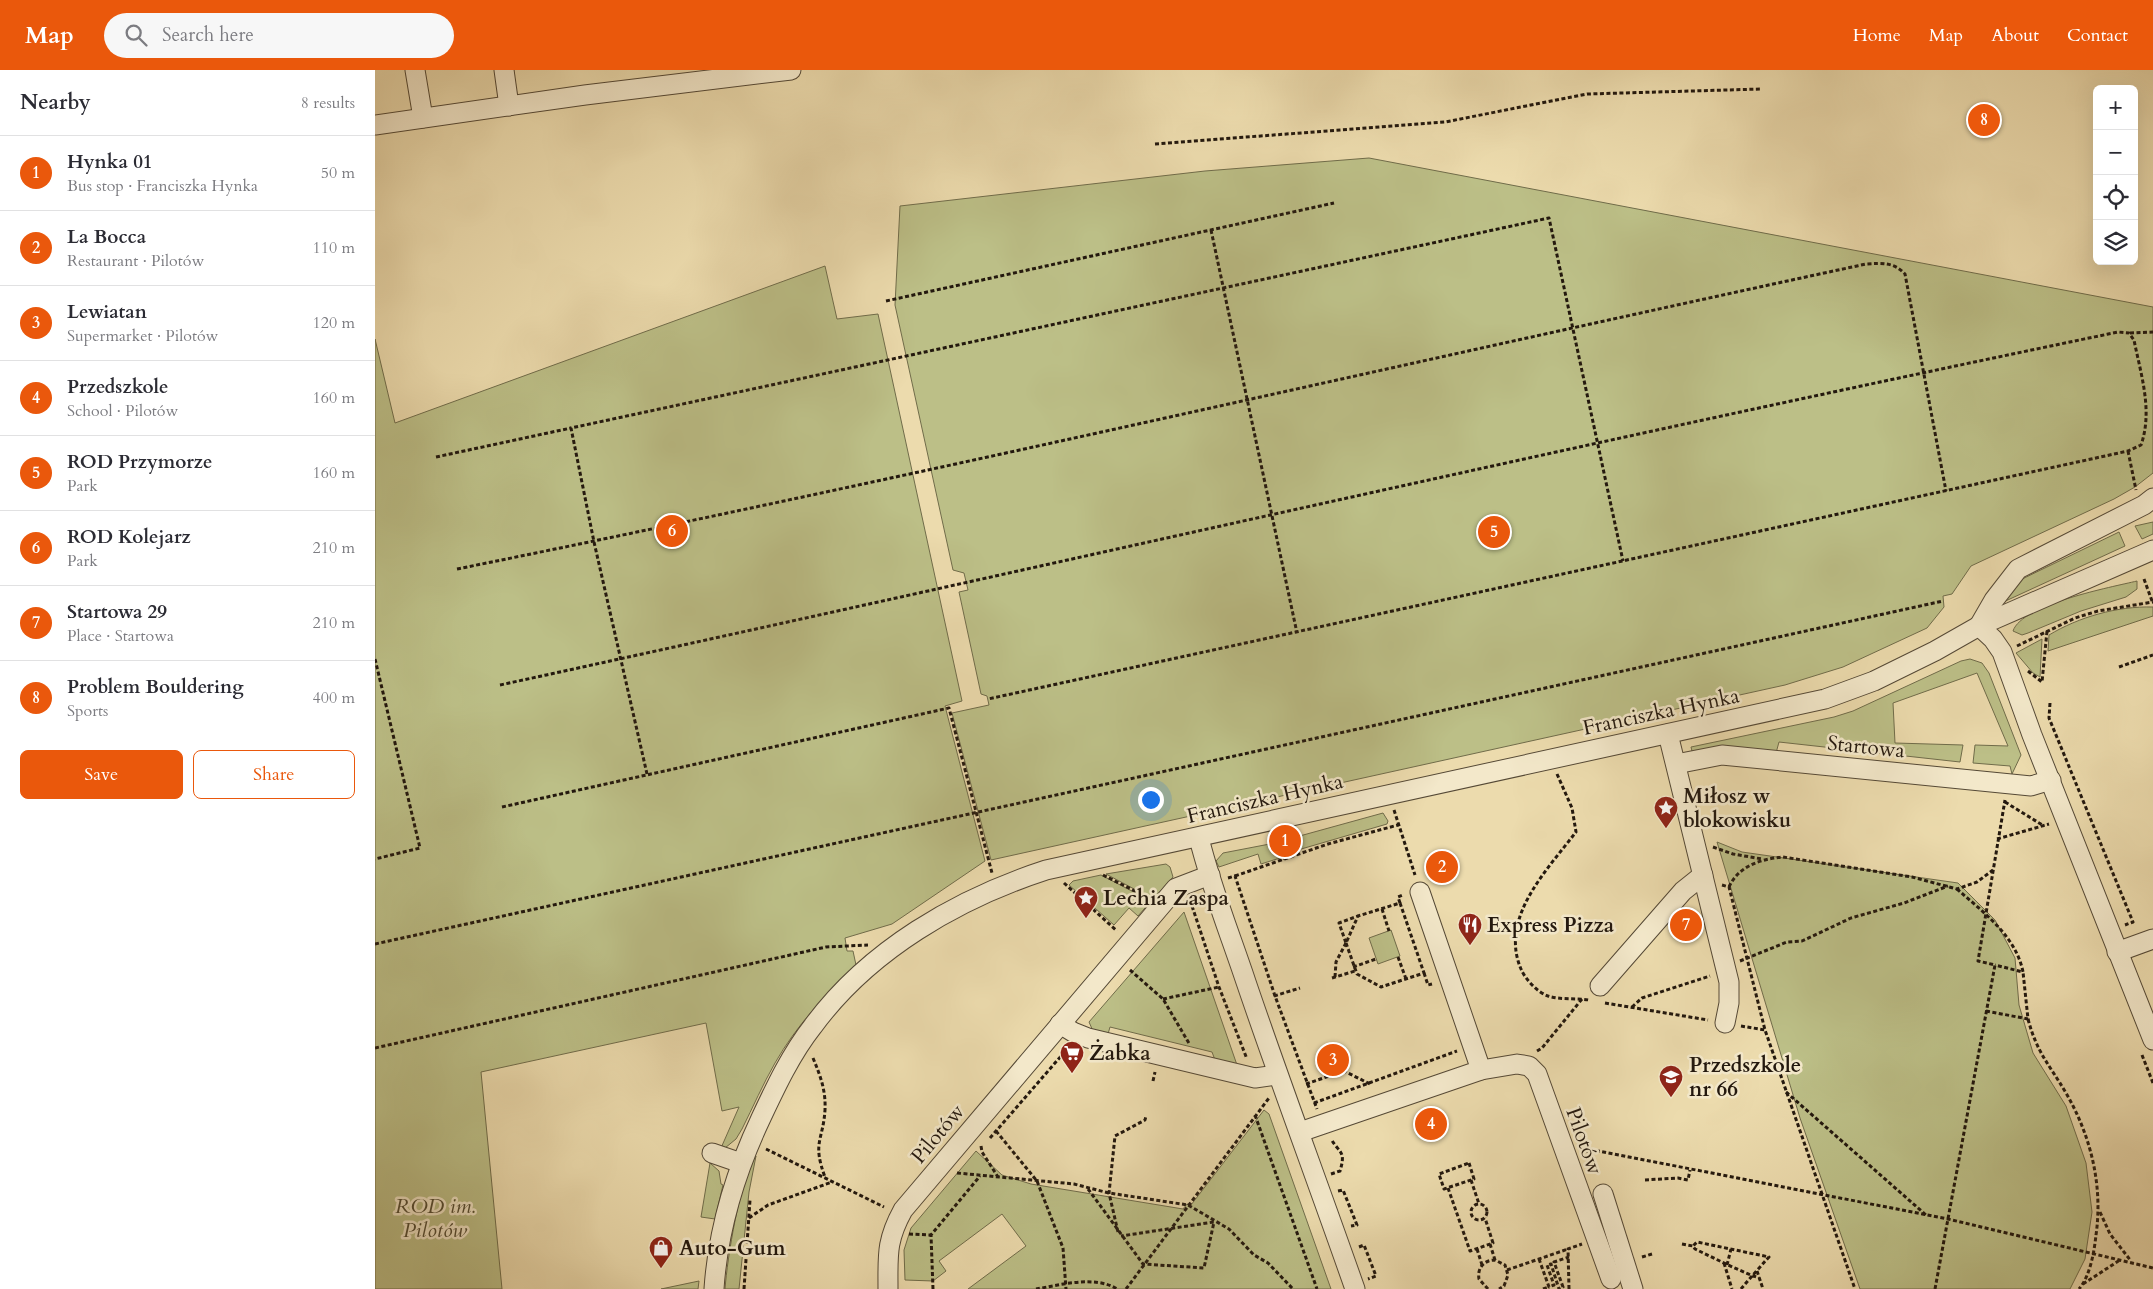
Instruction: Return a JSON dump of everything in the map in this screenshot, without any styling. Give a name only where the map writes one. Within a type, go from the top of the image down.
[{"type":"street","points":[[415,70],[423,118]]},
{"type":"street","points":[[504,70],[509,106]]},
{"type":"street","points":[[375,125],[509,106],[678,77],[783,70]]},
{"type":"street","points":[[2147,501],[2018,569],[1994,600],[1979,626],[1993,639],[2002,652],[2117,952],[2153,1040]]},
{"type":"street","name":"Franciszka Hynka","points":[[714,1289],[727,1208],[741,1163],[791,1058],[813,1025],[852,982],[893,948],[932,921],[995,888],[1045,870],[1199,838],[1825,698],[1851,690],[1929,654],[1979,626],[2144,567],[2153,550]]},
{"type":"street","points":[[1668,734],[1709,879],[1729,982],[1729,1003],[1725,1023]]},
{"type":"street","name":"Startowa","points":[[1676,764],[1722,755],[2031,786],[2051,780]]},
{"type":"street","points":[[1199,838],[1216,877],[1253,1003],[1277,1075],[1359,1285]]},
{"type":"street","name":"Pilotów","points":[[888,1289],[888,1247],[891,1234],[903,1210],[1176,888],[1216,877]]},
{"type":"street","points":[[1597,996],[1683,891],[1709,879]]},
{"type":"street","points":[[1420,892],[1481,1070]]},
{"type":"street","points":[[2117,952],[2153,940]]},
{"type":"street","points":[[1060,1024],[1088,1038],[1186,1062],[1255,1078],[1277,1075]]},
{"type":"street","name":"Pilotów","points":[[1300,1132],[1481,1070],[1517,1064],[1529,1066],[1537,1074],[1611,1279]]},
{"type":"street","points":[[712,1153],[741,1163]]},
{"type":"street","points":[[1603,1194],[1633,1289]]},
{"type":"path","points":[[1155,144],[1445,122],[1587,94],[1761,90]]},
{"type":"path","points":[[886,300],[1334,203]]},
{"type":"path","points":[[436,456],[1225,289],[1549,218],[1623,561]]},
{"type":"path","points":[[1211,230],[1225,289],[1246,399],[1273,513],[1297,633]]},
{"type":"path","points":[[457,569],[594,542],[1866,264],[1882,263],[1897,266],[1905,274],[1922,372],[1947,491]]},
{"type":"path","points":[[500,686],[1273,513],[1922,372],[2118,332],[2153,332]]},
{"type":"path","points":[[988,699],[2128,451],[2141,445],[2147,429],[2147,406],[2134,340],[2129,333]]},
{"type":"path","points":[[571,428],[594,542],[647,774]]},
{"type":"path","points":[[2128,451],[2147,501]]},
{"type":"path","points":[[2010,649],[2047,631],[2098,611],[2153,601],[2144,567]]},
{"type":"path","points":[[375,944],[975,811],[1943,601]]},
{"type":"path","points":[[2042,682],[2047,631]]},
{"type":"path","points":[[2119,667],[2153,655]]},
{"type":"path","points":[[375,659],[420,848],[375,859]]},
{"type":"path","points":[[2050,703],[2049,718],[2133,922],[2120,928]]},
{"type":"path","points":[[502,807],[949,708],[995,888]]},
{"type":"path","points":[[1556,772],[1572,808],[1576,832],[1527,898],[1515,936],[1515,956],[1524,976],[1547,996],[1582,999],[1597,996]]},
{"type":"path","points":[[1389,795],[1420,892]]},
{"type":"path","points":[[2005,795],[1978,961],[2023,972]]},
{"type":"path","points":[[2005,802],[2045,826]]},
{"type":"path","points":[[1997,839],[2051,824],[2047,815]]},
{"type":"path","points":[[1216,877],[1235,876],[1328,844],[1398,825]]},
{"type":"path","points":[[1277,837],[1285,860]]},
{"type":"path","points":[[1708,844],[1733,854],[1762,859],[1783,857],[1865,869],[1912,876],[1948,886],[1957,889],[1985,914],[2012,944],[2020,958],[2028,1019],[2040,1054],[2065,1092],[2086,1137],[2098,1190],[2099,1212],[2094,1252],[2083,1284]]},
{"type":"path","points":[[1762,859],[1748,866],[1733,878],[1729,887],[1765,1030],[1855,1289]]},
{"type":"path","points":[[1105,870],[1096,871],[1155,901]]},
{"type":"path","points":[[1957,889],[1977,882],[1993,870]]},
{"type":"path","points":[[1235,876],[1275,996],[1322,1124],[1334,1143],[1340,1148],[1344,1158],[1340,1170],[1326,1176]]},
{"type":"path","points":[[1060,879],[1129,942]]},
{"type":"path","points":[[1709,879],[1729,887]]},
{"type":"path","points":[[1746,958],[1787,942],[1802,941],[1836,924],[1904,903],[1948,886]]},
{"type":"path","points":[[1400,903],[1424,974],[1381,987],[1357,974],[1339,923],[1358,916],[1400,903]]},
{"type":"path","points":[[1382,909],[1389,931]]},
{"type":"path","points":[[1358,916],[1336,962],[1333,977],[1376,959]]},
{"type":"path","points":[[375,1048],[846,944]]},
{"type":"path","points":[[1398,957],[1406,979]]},
{"type":"path","points":[[1116,958],[1163,999],[1191,1044],[1186,1062]]},
{"type":"path","points":[[1935,1289],[1995,965]]},
{"type":"path","points":[[1632,1007],[1642,998],[1707,978]]},
{"type":"path","points":[[1163,999],[1219,987]]},
{"type":"path","points":[[1253,1003],[1300,988]]},
{"type":"path","points":[[1545,1057],[1541,1049],[1590,991],[1597,996],[1632,1007],[1765,1030]]},
{"type":"path","points":[[1986,1011],[2028,1019]]},
{"type":"path","points":[[1314,1103],[1455,1053],[1471,1038]]},
{"type":"path","points":[[987,1142],[1069,1046]]},
{"type":"path","points":[[806,1060],[811,1052],[824,1086],[825,1111],[817,1143],[818,1158],[825,1178]]},
{"type":"path","points":[[1307,1084],[1344,1071],[1371,1084]]},
{"type":"path","points":[[1786,1092],[1927,1215]]},
{"type":"path","points":[[1126,1289],[1267,1098]]},
{"type":"path","points":[[1255,1115],[1317,1289]]},
{"type":"path","points":[[1120,1235],[1109,1194],[1115,1136],[1145,1120],[1146,1116]]},
{"type":"path","points":[[996,1131],[1037,1181],[1063,1248],[1066,1287]]},
{"type":"path","points":[[982,1143],[982,1152],[999,1178]]},
{"type":"path","points":[[760,1156],[763,1147],[884,1207]]},
{"type":"path","points":[[1577,1147],[1823,1197],[1949,1219],[2094,1252],[2153,1268]]},
{"type":"path","points":[[1586,1149],[1593,1169]]},
{"type":"path","points":[[1469,1163],[1474,1179],[1471,1180],[1444,1189],[1439,1174],[1469,1163]]},
{"type":"path","points":[[1645,1180],[1678,1178],[1688,1180],[1690,1170]]},
{"type":"path","points":[[937,1171],[1074,1184],[1109,1194],[1188,1205],[1214,1222],[1229,1229],[1254,1256],[1268,1263],[1293,1289]]},
{"type":"path","points":[[933,1289],[931,1236],[980,1176]]},
{"type":"path","points":[[1448,1188],[1470,1251],[1477,1249],[1493,1243],[1485,1218],[1486,1208],[1479,1204],[1471,1180]]},
{"type":"path","points":[[748,1221],[751,1215],[768,1205],[833,1182]]},
{"type":"path","points":[[1087,1188],[1143,1264],[1204,1268],[1214,1222]]},
{"type":"path","points":[[1331,1194],[1343,1190],[1357,1225],[1345,1228]]},
{"type":"path","points":[[744,1289],[751,1194]]},
{"type":"path","points":[[1479,1204],[1472,1208],[1471,1213],[1476,1220],[1485,1218]]},
{"type":"path","points":[[2099,1212],[2110,1234],[2132,1263]]},
{"type":"path","points":[[1120,1235],[1214,1222]]},
{"type":"path","points":[[1507,1270],[1596,1239]]},
{"type":"path","points":[[1693,1246],[1697,1242],[1769,1256],[1741,1289]]},
{"type":"path","points":[[1490,1244],[1495,1260]]},
{"type":"path","points":[[1682,1244],[1693,1246],[1695,1250],[1759,1278]]},
{"type":"path","points":[[1352,1250],[1364,1245],[1376,1276],[1359,1285]]},
{"type":"path","points":[[1477,1249],[1482,1265],[1479,1279],[1488,1289]]},
{"type":"path","points":[[1568,1249],[1569,1289]]},
{"type":"path","points":[[1731,1249],[1725,1264],[1732,1289]]},
{"type":"path","points":[[1543,1289],[1554,1285],[1547,1265],[1551,1264],[1559,1289],[1563,1287],[1554,1262],[1569,1257]]},
{"type":"path","points":[[1539,1259],[1549,1287]]},
{"type":"path","points":[[1482,1265],[1495,1260],[1501,1262],[1507,1270],[1507,1281],[1499,1289]]},
{"type":"path","points":[[2079,1289],[2083,1284],[2121,1260]]},
{"type":"path","points":[[2148,1267],[2153,1272]]},
{"type":"path","points":[[1757,1271],[1763,1289]]},
{"type":"path","points":[[1036,1289],[1066,1287],[1079,1283],[1109,1285],[1117,1289]]},
{"type":"path","points":[[1104,1289],[1109,1285]]},
{"type":"green space","points":[[1369,158],[2153,307],[2153,473],[2135,487],[2114,499],[1971,566],[1952,594],[1943,596],[1944,607],[1927,628],[1843,667],[1785,685],[991,860],[952,713],[989,705],[987,696],[981,694],[959,592],[968,590],[964,573],[953,570],[895,305],[900,206],[1205,171]]},
{"type":"green space","name":"ROD im. Pilotów","points":[[825,266],[837,319],[878,314],[962,701],[945,706],[985,861],[892,924],[845,938],[847,951],[853,951],[856,965],[822,999],[792,1036],[771,1071],[742,1129],[736,1139],[725,1148],[721,1148],[739,1107],[722,1111],[706,1023],[481,1072],[502,1289],[375,1289],[375,339],[395,423]]},
{"type":"green space","points":[[2153,522],[2153,534],[2142,539],[2135,526]]},
{"type":"green space","points":[[2119,532],[2125,546],[1999,604],[2016,582]]},
{"type":"green space","points":[[2137,581],[2137,589],[2126,597],[2081,611],[2022,635],[2013,631],[2020,621],[2050,605],[2089,592]]},
{"type":"green space","points":[[2153,607],[2153,616],[2048,651],[2049,635],[2073,623],[2099,614],[2126,608]]},
{"type":"green space","points":[[2042,639],[2040,677],[2033,673],[2016,653]]},
{"type":"green space","points":[[1970,659],[1982,663],[1989,673],[2021,755],[2012,774],[2010,766],[1973,763],[1975,745],[2008,746],[1977,673],[1893,703],[1895,743],[1963,745],[1960,762],[1779,742],[1776,753],[1693,755],[1691,747],[1834,717],[1853,711],[1961,661]]},
{"type":"green space","points":[[1383,813],[1388,821],[1387,824],[1284,854],[1282,846],[1297,842],[1296,837]]},
{"type":"green space","points":[[1717,842],[1742,852],[1958,883],[1995,920],[2015,958],[2019,1005],[2033,1053],[2066,1106],[2086,1163],[2092,1212],[2085,1259],[2070,1289],[1860,1289],[1800,1118]]},
{"type":"green space","points":[[1275,843],[1280,858],[1261,864],[1258,854],[1219,867],[1216,861],[1223,853]]},
{"type":"green space","points":[[1166,864],[1170,867],[1173,877],[1153,899],[1106,874]]},
{"type":"green space","points":[[1101,875],[1151,901],[1138,916],[1129,908],[1114,925],[1069,885],[1073,881]]},
{"type":"green space","points":[[1184,912],[1237,1065],[1215,1060],[1212,1052],[1110,1027],[1108,1034],[1093,1031],[1089,1022]]},
{"type":"green space","points":[[1391,930],[1400,956],[1378,964],[1369,938]]},
{"type":"green space","points":[[1264,1110],[1269,1114],[1331,1289],[968,1289],[1026,1246],[1002,1214],[939,1261],[946,1271],[933,1281],[905,1280],[904,1250],[911,1228],[976,1151],[1002,1175],[1031,1184],[1183,1209],[1187,1204],[1191,1205]]},
{"type":"green space","points":[[756,1156],[749,1192],[739,1289],[725,1289],[731,1240],[740,1200],[750,1167]]},
{"type":"green space","points":[[710,1163],[719,1171],[721,1184],[723,1185],[715,1219],[701,1217]]},
{"type":"green space","points":[[699,1281],[698,1289],[661,1289]]},
{"type":"place","name":"Problem Bouldering","points":[[1984,120]]},
{"type":"place","name":"ROD Kolejarz","points":[[672,531]]},
{"type":"place","name":"ROD Przymorze","points":[[1494,532]]},
{"type":"place","name":"Miłosz w blokowisku","points":[[1666,829]]},
{"type":"place","name":"Hynka 01","points":[[1285,841]]},
{"type":"place","name":"La Bocca","points":[[1442,867]]},
{"type":"place","name":"Lechia Zaspa","points":[[1086,919]]},
{"type":"place","name":"Startowa 29","points":[[1686,925]]},
{"type":"place","name":"Express Pizza","points":[[1470,946]]},
{"type":"place","name":"Lewiatan","points":[[1333,1060]]},
{"type":"place","name":"Żabka","points":[[1072,1074]]},
{"type":"place","name":"Przedszkole nr 66","points":[[1671,1098]]},
{"type":"place","name":"Przedszkole","points":[[1431,1124]]},
{"type":"place","name":"Auto-Gum","points":[[661,1269]]}]
